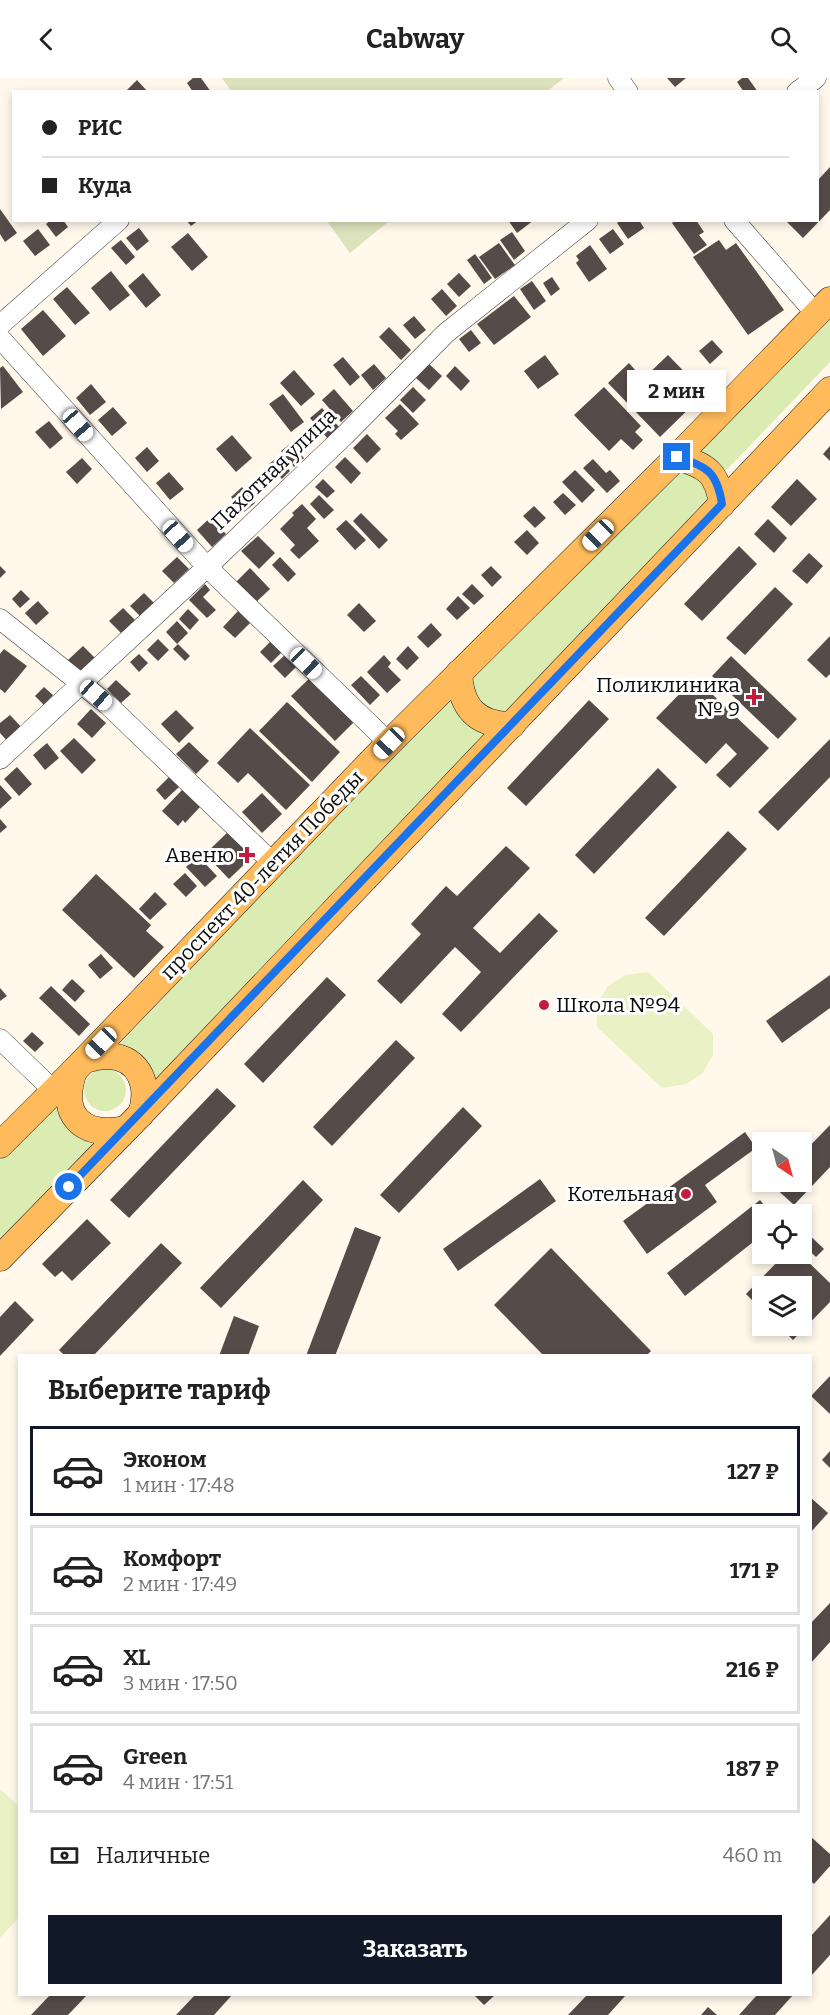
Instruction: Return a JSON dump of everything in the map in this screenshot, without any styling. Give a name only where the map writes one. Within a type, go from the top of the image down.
[{"type":"main road","name":"проспект 40-летия Победы","points":[[0,1145],[80,1065],[389,743],[677,457],[823,307]]},
{"type":"main road","points":[[0,1258],[830,390]]},
{"type":"main road","points":[[677,457],[696,463],[712,474],[717,481],[722,504]]},
{"type":"main road","points":[[459,672],[465,704],[472,713],[492,723],[512,725]]},
{"type":"main road","points":[[112,1056],[125,1060],[133,1066],[143,1080],[146,1094],[133,1121],[99,1132],[85,1126],[79,1120],[71,1109],[68,1095],[80,1065],[112,1056]]},
{"type":"street","points":[[800,90],[816,78]]},
{"type":"street","points":[[0,325],[117,222]]},
{"type":"street","name":"Пахотная улица","points":[[0,759],[207,567],[345,435],[446,333],[585,222]]},
{"type":"street","points":[[736,222],[823,307]]},
{"type":"street","points":[[0,338],[207,567],[389,743]]},
{"type":"street","points":[[0,619],[83,684],[274,864]]},
{"type":"street","points":[[0,1039],[53,1090]]},
{"type":"green space","points":[[222,78],[564,78],[549,90],[231,90]]},
{"type":"green space","points":[[328,222],[388,222],[350,253]]},
{"type":"green space","points":[[830,305],[830,362],[717,480],[686,452]]},
{"type":"green space","points":[[679,471],[696,471],[712,498],[508,710],[497,716],[486,714],[466,679]]},
{"type":"green space","points":[[455,690],[487,731],[151,1087],[114,1050]]},
{"type":"green space","points":[[648,972],[713,1034],[713,1055],[702,1074],[686,1084],[662,1088],[597,1027],[596,1006],[608,986],[625,975]]},
{"type":"green space","points":[[105,1069],[120,1075],[126,1090],[120,1105],[105,1111],[90,1105],[84,1090],[90,1075]]},
{"type":"green space","points":[[60,1096],[101,1137],[0,1242],[0,1160]]},
{"type":"green space","points":[[0,1789],[18,1805],[18,1918],[0,1938]]},
{"type":"building","points":[[193,78],[201,78],[210,90],[192,90],[187,83]]},
{"type":"building","points":[[667,78],[686,78],[675,87]]},
{"type":"building","points":[[742,78],[748,78],[757,90],[743,90],[737,82]]},
{"type":"building","points":[[137,80],[146,90],[127,90]]},
{"type":"building","points":[[830,167],[830,210],[819,221],[819,179]]},
{"type":"building","points":[[0,209],[17,233],[5,242],[0,234]]},
{"type":"building","points":[[64,222],[68,227],[56,237],[46,224]]},
{"type":"building","points":[[509,222],[531,222],[517,233]]},
{"type":"building","points":[[640,222],[644,228],[628,239],[617,223]]},
{"type":"building","points":[[697,222],[704,232],[699,235],[707,245],[694,254],[672,223]]},
{"type":"building","points":[[787,222],[818,222],[803,238]]},
{"type":"building","points":[[139,228],[149,241],[137,251],[126,238]]},
{"type":"building","points":[[38,229],[50,245],[35,256],[23,241]]},
{"type":"building","points":[[613,229],[624,244],[610,254],[599,239]]},
{"type":"building","points":[[512,232],[525,251],[514,260],[500,240]]},
{"type":"building","points":[[188,233],[208,257],[192,271],[171,247]]},
{"type":"building","points":[[121,240],[135,257],[126,265],[111,248]]},
{"type":"building","points":[[719,240],[726,250],[736,243],[784,310],[748,335],[693,257]]},
{"type":"building","points":[[499,243],[515,265],[495,279],[479,257]]},
{"type":"building","points":[[590,245],[607,269],[589,282],[576,263],[579,260],[576,256]]},
{"type":"building","points":[[475,254],[492,278],[484,284],[467,260]]},
{"type":"building","points":[[111,271],[130,295],[110,311],[91,288]]},
{"type":"building","points":[[143,273],[161,295],[146,308],[128,286]]},
{"type":"building","points":[[459,273],[471,286],[459,297],[447,284]]},
{"type":"building","points":[[552,277],[560,289],[551,296],[543,283]]},
{"type":"building","points":[[532,281],[546,301],[534,310],[520,289]]},
{"type":"building","points":[[67,287],[90,313],[75,325],[53,299]]},
{"type":"building","points":[[442,289],[457,306],[446,316],[431,299]]},
{"type":"building","points":[[514,296],[531,317],[494,345],[477,324]]},
{"type":"building","points":[[43,310],[66,336],[43,356],[21,329]]},
{"type":"building","points":[[414,316],[426,330],[415,339],[403,325]]},
{"type":"building","points":[[389,327],[411,350],[401,360],[379,337]]},
{"type":"building","points":[[471,330],[481,343],[469,352],[459,339]]},
{"type":"building","points":[[712,340],[723,352],[710,364],[699,351]]},
{"type":"building","points":[[545,355],[559,374],[538,389],[524,371]]},
{"type":"building","points":[[668,355],[705,393],[660,437],[608,383],[629,363],[643,379]]},
{"type":"building","points":[[343,357],[360,377],[350,386],[333,365]]},
{"type":"building","points":[[374,364],[386,378],[373,390],[361,375]]},
{"type":"building","points":[[429,364],[442,376],[429,390],[416,378]]},
{"type":"building","points":[[3,366],[23,392],[1,409],[0,368]]},
{"type":"building","points":[[455,366],[470,381],[461,391],[446,376]]},
{"type":"building","points":[[294,370],[315,394],[301,406],[280,383]]},
{"type":"building","points":[[91,384],[106,402],[90,415],[76,398]]},
{"type":"building","points":[[413,387],[426,400],[413,413],[400,400]]},
{"type":"building","points":[[604,387],[641,426],[635,432],[643,440],[633,450],[621,439],[609,451],[574,415]]},
{"type":"building","points":[[334,389],[353,411],[341,422],[322,400]]},
{"type":"building","points":[[283,394],[304,422],[291,432],[269,404]]},
{"type":"building","points":[[400,404],[419,424],[401,440],[395,434],[398,431],[385,418]]},
{"type":"building","points":[[113,407],[127,423],[112,436],[98,420]]},
{"type":"building","points":[[322,408],[340,428],[328,439],[310,418]]},
{"type":"building","points":[[49,421],[63,438],[50,449],[35,432]]},
{"type":"building","points":[[367,434],[381,449],[367,463],[353,448]]},
{"type":"building","points":[[232,435],[252,458],[236,472],[216,449]]},
{"type":"building","points":[[291,443],[304,458],[294,467],[281,451]]},
{"type":"building","points":[[830,446],[830,461],[823,454]]},
{"type":"building","points":[[147,447],[159,461],[147,472],[135,458]]},
{"type":"building","points":[[278,457],[290,471],[282,479],[269,464]]},
{"type":"building","points":[[345,457],[361,473],[351,484],[335,467]]},
{"type":"building","points":[[82,458],[92,469],[77,484],[66,472]]},
{"type":"building","points":[[593,459],[606,473],[610,470],[620,481],[607,493],[583,468]]},
{"type":"building","points":[[575,470],[595,490],[582,503],[562,482]]},
{"type":"building","points":[[169,472],[184,489],[170,500],[156,483]]},
{"type":"building","points":[[323,479],[335,491],[327,498],[315,487]]},
{"type":"building","points":[[797,479],[817,499],[791,526],[771,507]]},
{"type":"building","points":[[242,487],[255,503],[244,512],[231,497]]},
{"type":"building","points":[[563,493],[576,505],[565,515],[553,502]]},
{"type":"building","points":[[319,495],[334,510],[324,519],[310,504]]},
{"type":"building","points":[[302,504],[316,519],[307,528],[319,541],[299,559],[290,550],[295,545],[280,529]]},
{"type":"building","points":[[534,506],[546,518],[535,528],[523,516]]},
{"type":"building","points":[[361,513],[388,540],[379,549],[353,521]]},
{"type":"building","points":[[211,517],[226,534],[212,547],[197,530]]},
{"type":"building","points":[[768,519],[787,538],[774,553],[754,534]]},
{"type":"building","points":[[346,520],[366,540],[355,550],[336,529]]},
{"type":"building","points":[[527,530],[539,543],[527,555],[514,542]]},
{"type":"building","points":[[258,536],[275,553],[259,569],[241,551]]},
{"type":"building","points":[[739,546],[757,564],[702,621],[684,604]]},
{"type":"building","points":[[809,553],[823,566],[807,584],[792,571]]},
{"type":"building","points":[[177,557],[189,569],[174,583],[162,571]]},
{"type":"building","points":[[280,557],[296,574],[288,582],[272,565]]},
{"type":"building","points":[[0,566],[6,572],[0,578]]},
{"type":"building","points":[[491,566],[502,577],[492,587],[481,575]]},
{"type":"building","points":[[250,568],[270,589],[254,604],[234,584]]},
{"type":"building","points":[[205,584],[210,590],[203,597],[216,610],[207,618],[189,600]]},
{"type":"building","points":[[472,584],[484,596],[474,605],[462,594]]},
{"type":"building","points":[[775,587],[793,604],[745,655],[726,638]]},
{"type":"building","points":[[21,590],[30,599],[20,608],[12,599]]},
{"type":"building","points":[[144,593],[155,604],[141,617],[130,606]]},
{"type":"building","points":[[458,596],[470,608],[457,620],[446,609]]},
{"type":"building","points":[[38,601],[49,613],[36,625],[25,613]]},
{"type":"building","points":[[359,603],[376,621],[364,632],[347,615]]},
{"type":"building","points":[[123,608],[137,622],[123,635],[109,621]]},
{"type":"building","points":[[188,609],[199,620],[190,630],[179,619]]},
{"type":"building","points":[[238,611],[250,623],[235,638],[223,627]]},
{"type":"building","points":[[177,621],[188,633],[177,644],[166,632]]},
{"type":"building","points":[[431,623],[442,635],[428,648],[417,637]]},
{"type":"building","points":[[830,636],[830,674],[826,678],[807,660]]},
{"type":"building","points":[[158,639],[169,650],[158,661],[147,650]]},
{"type":"building","points":[[272,640],[283,651],[271,663],[260,652]]},
{"type":"building","points":[[178,644],[190,656],[185,661],[173,649]]},
{"type":"building","points":[[83,646],[96,659],[81,673],[68,660]]},
{"type":"building","points":[[408,646],[419,658],[407,670],[396,659]]},
{"type":"building","points":[[4,649],[27,666],[5,693],[0,689],[0,654]]},
{"type":"building","points":[[287,653],[298,665],[285,678],[273,666]]},
{"type":"building","points":[[139,654],[148,663],[139,672],[130,662]]},
{"type":"building","points":[[384,655],[391,663],[388,667],[401,680],[387,693],[367,672]]},
{"type":"building","name":"Поликлиника № 9","points":[[731,656],[797,719],[778,739],[712,676]]},
{"type":"building","points":[[313,675],[356,720],[335,741],[291,696]]},
{"type":"building","points":[[361,676],[380,695],[370,705],[351,685]]},
{"type":"building","points":[[695,678],[769,748],[730,788],[716,775],[737,754],[726,743],[706,764],[656,718]]},
{"type":"building","points":[[116,680],[131,694],[121,703],[107,689]]},
{"type":"building","points":[[44,687],[53,695],[44,705],[35,696]]},
{"type":"building","points":[[589,700],[609,719],[526,806],[507,788]]},
{"type":"building","points":[[287,702],[340,752],[312,782],[259,731]]},
{"type":"building","points":[[91,709],[106,723],[92,738],[77,724]]},
{"type":"building","points":[[176,710],[194,728],[179,743],[161,724]]},
{"type":"building","points":[[10,715],[24,730],[9,743],[0,733],[0,723]]},
{"type":"building","points":[[250,728],[310,785],[286,810],[248,773],[238,783],[217,763]]},
{"type":"building","points":[[74,738],[96,760],[82,774],[60,751]]},
{"type":"building","points":[[830,739],[830,777],[778,831],[758,812]]},
{"type":"building","points":[[189,742],[209,761],[196,774],[176,754]]},
{"type":"building","points":[[47,743],[59,758],[45,770],[33,755]]},
{"type":"building","points":[[17,767],[32,784],[19,796],[4,779]]},
{"type":"building","points":[[658,768],[677,787],[594,874],[575,855]]},
{"type":"building","points":[[169,777],[179,787],[165,800],[156,790]]},
{"type":"building","points":[[0,785],[12,798],[0,809]]},
{"type":"building","points":[[182,790],[200,807],[185,823],[183,820],[178,826],[162,811]]},
{"type":"building","points":[[262,793],[282,814],[262,833],[242,812]]},
{"type":"building","points":[[0,819],[7,827],[0,833]]},
{"type":"building","points":[[230,830],[254,855],[229,879],[205,854]]},
{"type":"building","points":[[728,831],[747,849],[664,936],[645,918]]},
{"type":"building","points":[[506,846],[530,868],[473,928],[500,953],[539,913],[558,931],[461,1032],[442,1014],[481,972],[455,947],[401,1004],[377,981],[421,934],[411,924],[446,886],[457,896]]},
{"type":"building","points":[[198,856],[217,876],[205,887],[186,867]]},
{"type":"building","points":[[185,873],[197,886],[186,897],[173,884]]},
{"type":"building","points":[[96,874],[151,925],[146,931],[164,947],[134,978],[62,910]]},
{"type":"building","points":[[155,892],[167,904],[150,920],[139,909]]},
{"type":"building","points":[[101,954],[113,968],[100,979],[88,965]]},
{"type":"building","points":[[830,975],[830,1008],[782,1043],[766,1021]]},
{"type":"building","points":[[327,977],[346,995],[263,1083],[244,1064]]},
{"type":"building","points":[[72,979],[85,991],[75,1002],[62,990]]},
{"type":"building","points":[[51,986],[90,1024],[79,1036],[39,998]]},
{"type":"building","points":[[0,988],[7,996],[0,1001]]},
{"type":"building","points":[[32,1032],[44,1043],[35,1052],[23,1041]]},
{"type":"building","points":[[396,1040],[415,1058],[332,1146],[313,1127]]},
{"type":"building","points":[[217,1088],[236,1106],[129,1218],[110,1200]]},
{"type":"building","points":[[463,1107],[482,1126],[399,1213],[380,1195]]},
{"type":"building","points":[[830,1125],[830,1167],[812,1186],[812,1144]]},
{"type":"building","name":"Котельная","points":[[745,1132],[752,1142],[752,1151],[705,1185],[717,1202],[647,1254],[623,1221]]},
{"type":"building","points":[[540,1179],[556,1201],[458,1271],[443,1249]]},
{"type":"building","points":[[303,1180],[323,1200],[221,1308],[200,1288]]},
{"type":"building","points":[[780,1192],[806,1192],[795,1204]]},
{"type":"building","points":[[752,1206],[752,1243],[685,1296],[667,1273]]},
{"type":"building","points":[[87,1219],[111,1243],[72,1281],[62,1271],[55,1277],[42,1264]]},
{"type":"building","points":[[355,1227],[381,1237],[336,1354],[307,1354]]},
{"type":"building","points":[[812,1238],[824,1249],[816,1257],[812,1253]]},
{"type":"building","points":[[161,1243],[182,1263],[95,1354],[63,1354],[59,1350]]},
{"type":"building","points":[[551,1248],[651,1351],[648,1354],[542,1354],[494,1305]]},
{"type":"building","points":[[775,1264],[810,1264],[830,1283],[830,1302],[812,1320],[812,1276],[764,1276]]},
{"type":"building","points":[[752,1288],[752,1300],[746,1294]]},
{"type":"building","points":[[15,1301],[34,1320],[0,1356],[0,1317]]},
{"type":"building","points":[[234,1316],[259,1326],[249,1354],[220,1354]]},
{"type":"building","points":[[830,1376],[830,1414],[812,1397]]},
{"type":"building","points":[[830,1451],[830,1468],[822,1460]]},
{"type":"building","points":[[812,1499],[828,1513],[812,1531]]},
{"type":"building","points":[[830,1603],[830,1642],[812,1662],[812,1622]]},
{"type":"building","points":[[812,1838],[830,1854],[830,1866],[814,1884],[812,1882]]},
{"type":"building","points":[[830,1915],[830,1955],[812,1975],[812,1935]]},
{"type":"building","points":[[49,1996],[86,1996],[68,2015],[31,2015]]},
{"type":"building","points":[[194,1996],[231,1996],[214,2015],[176,2015]]},
{"type":"building","points":[[475,1996],[494,1996],[484,2005]]},
{"type":"building","points":[[586,1996],[625,1996],[608,2015],[568,2015]]},
{"type":"building","points":[[756,1996],[792,1996],[775,2015],[739,2015]]},
{"type":"building","points":[[708,2007],[717,2015],[701,2015]]},
{"type":"place","name":"Поликлиника № 9","points":[[754,697]]},
{"type":"place","name":"Авеню","points":[[247,855]]},
{"type":"place","name":"Школа №94","points":[[544,1005]]},
{"type":"place","name":"Котельная","points":[[686,1194]]},
{"type":"route","points":[[69,1187],[722,504],[717,481],[712,474],[696,463],[677,457]]}]
